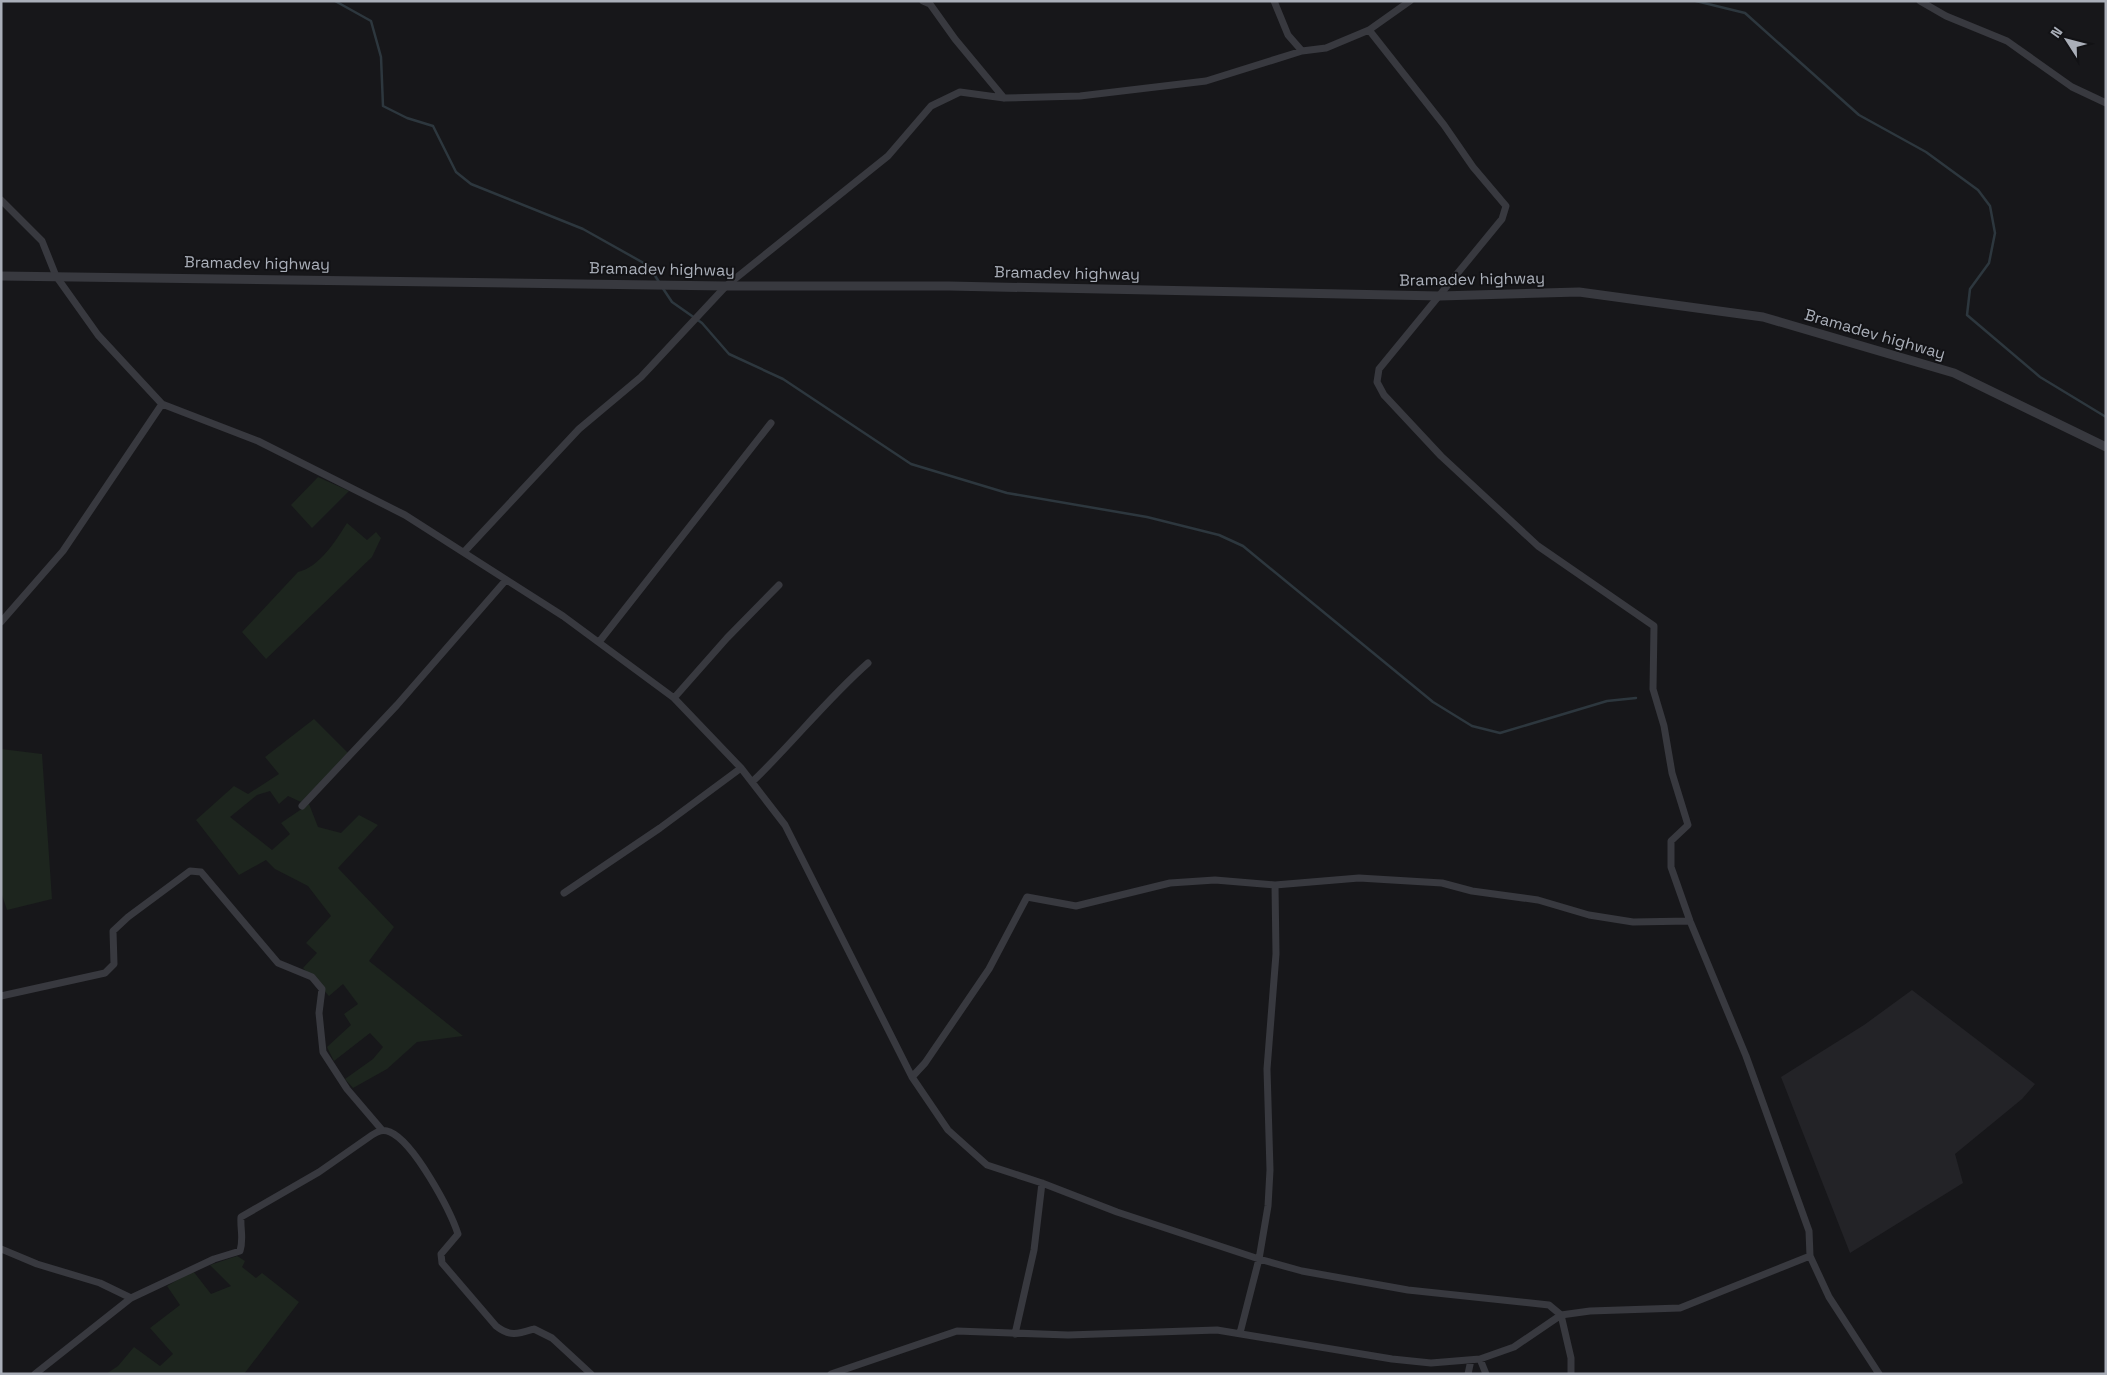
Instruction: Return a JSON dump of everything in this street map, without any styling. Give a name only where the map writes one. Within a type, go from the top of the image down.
[{"type":"street","points":[[923,1],[930,4],[954,39],[1004,98]]},
{"type":"street","points":[[1274,1],[1288,35],[1302,51]]},
{"type":"street","points":[[464,552],[578,429],[641,377],[726,286],[888,156],[931,106],[960,92],[1004,98],[1080,96],[1206,81],[1302,51],[1326,48],[1369,30],[1410,1]]},
{"type":"street","points":[[1920,1],[1946,16],[2008,41],[2072,87],[2106,103]]},
{"type":"street","points":[[1369,30],[1444,125],[1473,168],[1506,206],[1502,218],[1379,369],[1377,382],[1384,395],[1441,456],[1538,546],[1654,626],[1653,689],[1664,726],[1672,773],[1688,826],[1671,841],[1671,866],[1690,921],[1746,1056],[1810,1231],[1810,1256],[1829,1298],[1878,1374]]},
{"type":"street","points":[[1,200],[42,241],[56,276],[98,335],[162,404],[258,441],[405,515],[563,616],[674,698],[741,768],[785,825],[912,1077],[948,1130],[987,1165],[1042,1183],[1117,1212],[1259,1259],[1302,1271],[1399,1289],[1549,1305],[1561,1315],[1571,1358],[1571,1374]]},
{"type":"street","name":"Bramadev highway","points":[[1,276],[726,286],[959,286],[1440,296],[1579,292],[1763,317],[1954,373],[2106,447]]},
{"type":"street","points":[[1,622],[63,551],[162,404]]},
{"type":"street","points":[[599,642],[771,423]]},
{"type":"street","points":[[302,806],[397,704],[506,580]]},
{"type":"street","points":[[674,698],[727,638],[779,585]]},
{"type":"street","points":[[752,782],[780,755],[840,688],[868,663]]},
{"type":"street","points":[[564,893],[660,828],[741,768]]},
{"type":"street","points":[[1,996],[105,973],[114,964],[112,931],[190,871],[201,872],[278,963],[312,977],[322,989],[319,1013],[323,1052],[347,1089],[382,1130],[392,1132],[413,1153],[453,1217],[458,1234],[441,1254],[442,1262],[496,1326],[513,1336],[534,1329],[546,1335],[592,1374]]},
{"type":"street","points":[[912,1077],[925,1064],[988,969],[1027,897],[1076,906],[1170,883],[1215,880],[1275,885],[1359,878],[1442,883],[1472,891],[1538,900],[1590,915],[1633,922],[1690,921]]},
{"type":"street","points":[[1240,1333],[1259,1259],[1268,1206],[1270,1170],[1267,1069],[1276,954],[1275,885]]},
{"type":"street","points":[[35,1374],[131,1298],[214,1259],[240,1251],[244,1239],[240,1226],[241,1217],[320,1172],[382,1130]]},
{"type":"street","points":[[1015,1334],[1034,1250],[1042,1183]]},
{"type":"street","points":[[1,1249],[37,1264],[100,1283],[131,1298]]},
{"type":"street","points":[[830,1374],[956,1331],[1068,1335],[1217,1330],[1431,1363],[1480,1359],[1514,1347],[1561,1315],[1590,1311],[1680,1308],[1810,1256]]},
{"type":"street","points":[[1480,1359],[1486,1374]]},
{"type":"street","points":[[1468,1374],[1471,1360]]},
{"type":"shaded area","points":[[318,477],[349,491],[312,528],[291,505]]},
{"type":"shaded area","points":[[347,523],[367,540],[376,532],[381,538],[372,557],[266,659],[242,632],[298,572],[313,565],[327,552]]},
{"type":"shaded area","points":[[314,719],[349,754],[301,802],[288,796],[279,804],[270,791],[257,795],[230,817],[272,850],[290,834],[281,823],[309,804],[318,827],[341,833],[359,815],[378,825],[338,868],[394,927],[369,961],[463,1036],[417,1042],[387,1069],[353,1088],[345,1079],[373,1059],[383,1047],[370,1033],[334,1061],[327,1047],[351,1025],[344,1014],[358,1004],[343,984],[329,996],[303,968],[317,953],[306,943],[331,916],[308,886],[275,869],[266,860],[239,875],[196,820],[234,786],[248,794],[279,774],[265,757]]},
{"type":"shaded area","points":[[1,749],[42,754],[52,899],[7,910],[1,892]]},
{"type":"shaded area","points":[[1912,990],[2035,1084],[2022,1099],[1955,1154],[1963,1183],[1850,1253],[1781,1077],[1864,1025]]},
{"type":"shaded area","points":[[237,1256],[245,1261],[242,1267],[256,1278],[262,1273],[299,1302],[244,1374],[106,1374],[118,1366],[134,1347],[160,1366],[173,1354],[150,1328],[180,1305],[167,1286],[193,1271],[211,1294],[231,1286],[210,1265]]},
{"type":"waterway","points":[[335,1],[371,21],[381,57],[383,106],[407,118],[433,126],[456,172],[471,184],[583,229],[649,266],[659,282]]},
{"type":"waterway","points":[[1696,1],[1745,13],[1859,115],[1926,152],[1978,190],[1990,206],[1995,233],[1989,263],[1970,289],[1967,315],[2040,377],[2106,417]]},
{"type":"waterway","points":[[662,287],[672,302],[702,323],[729,354],[783,379],[911,464],[1007,493],[1147,517],[1219,535],[1243,546],[1433,702],[1472,726],[1500,733],[1607,701],[1636,698]]}]
